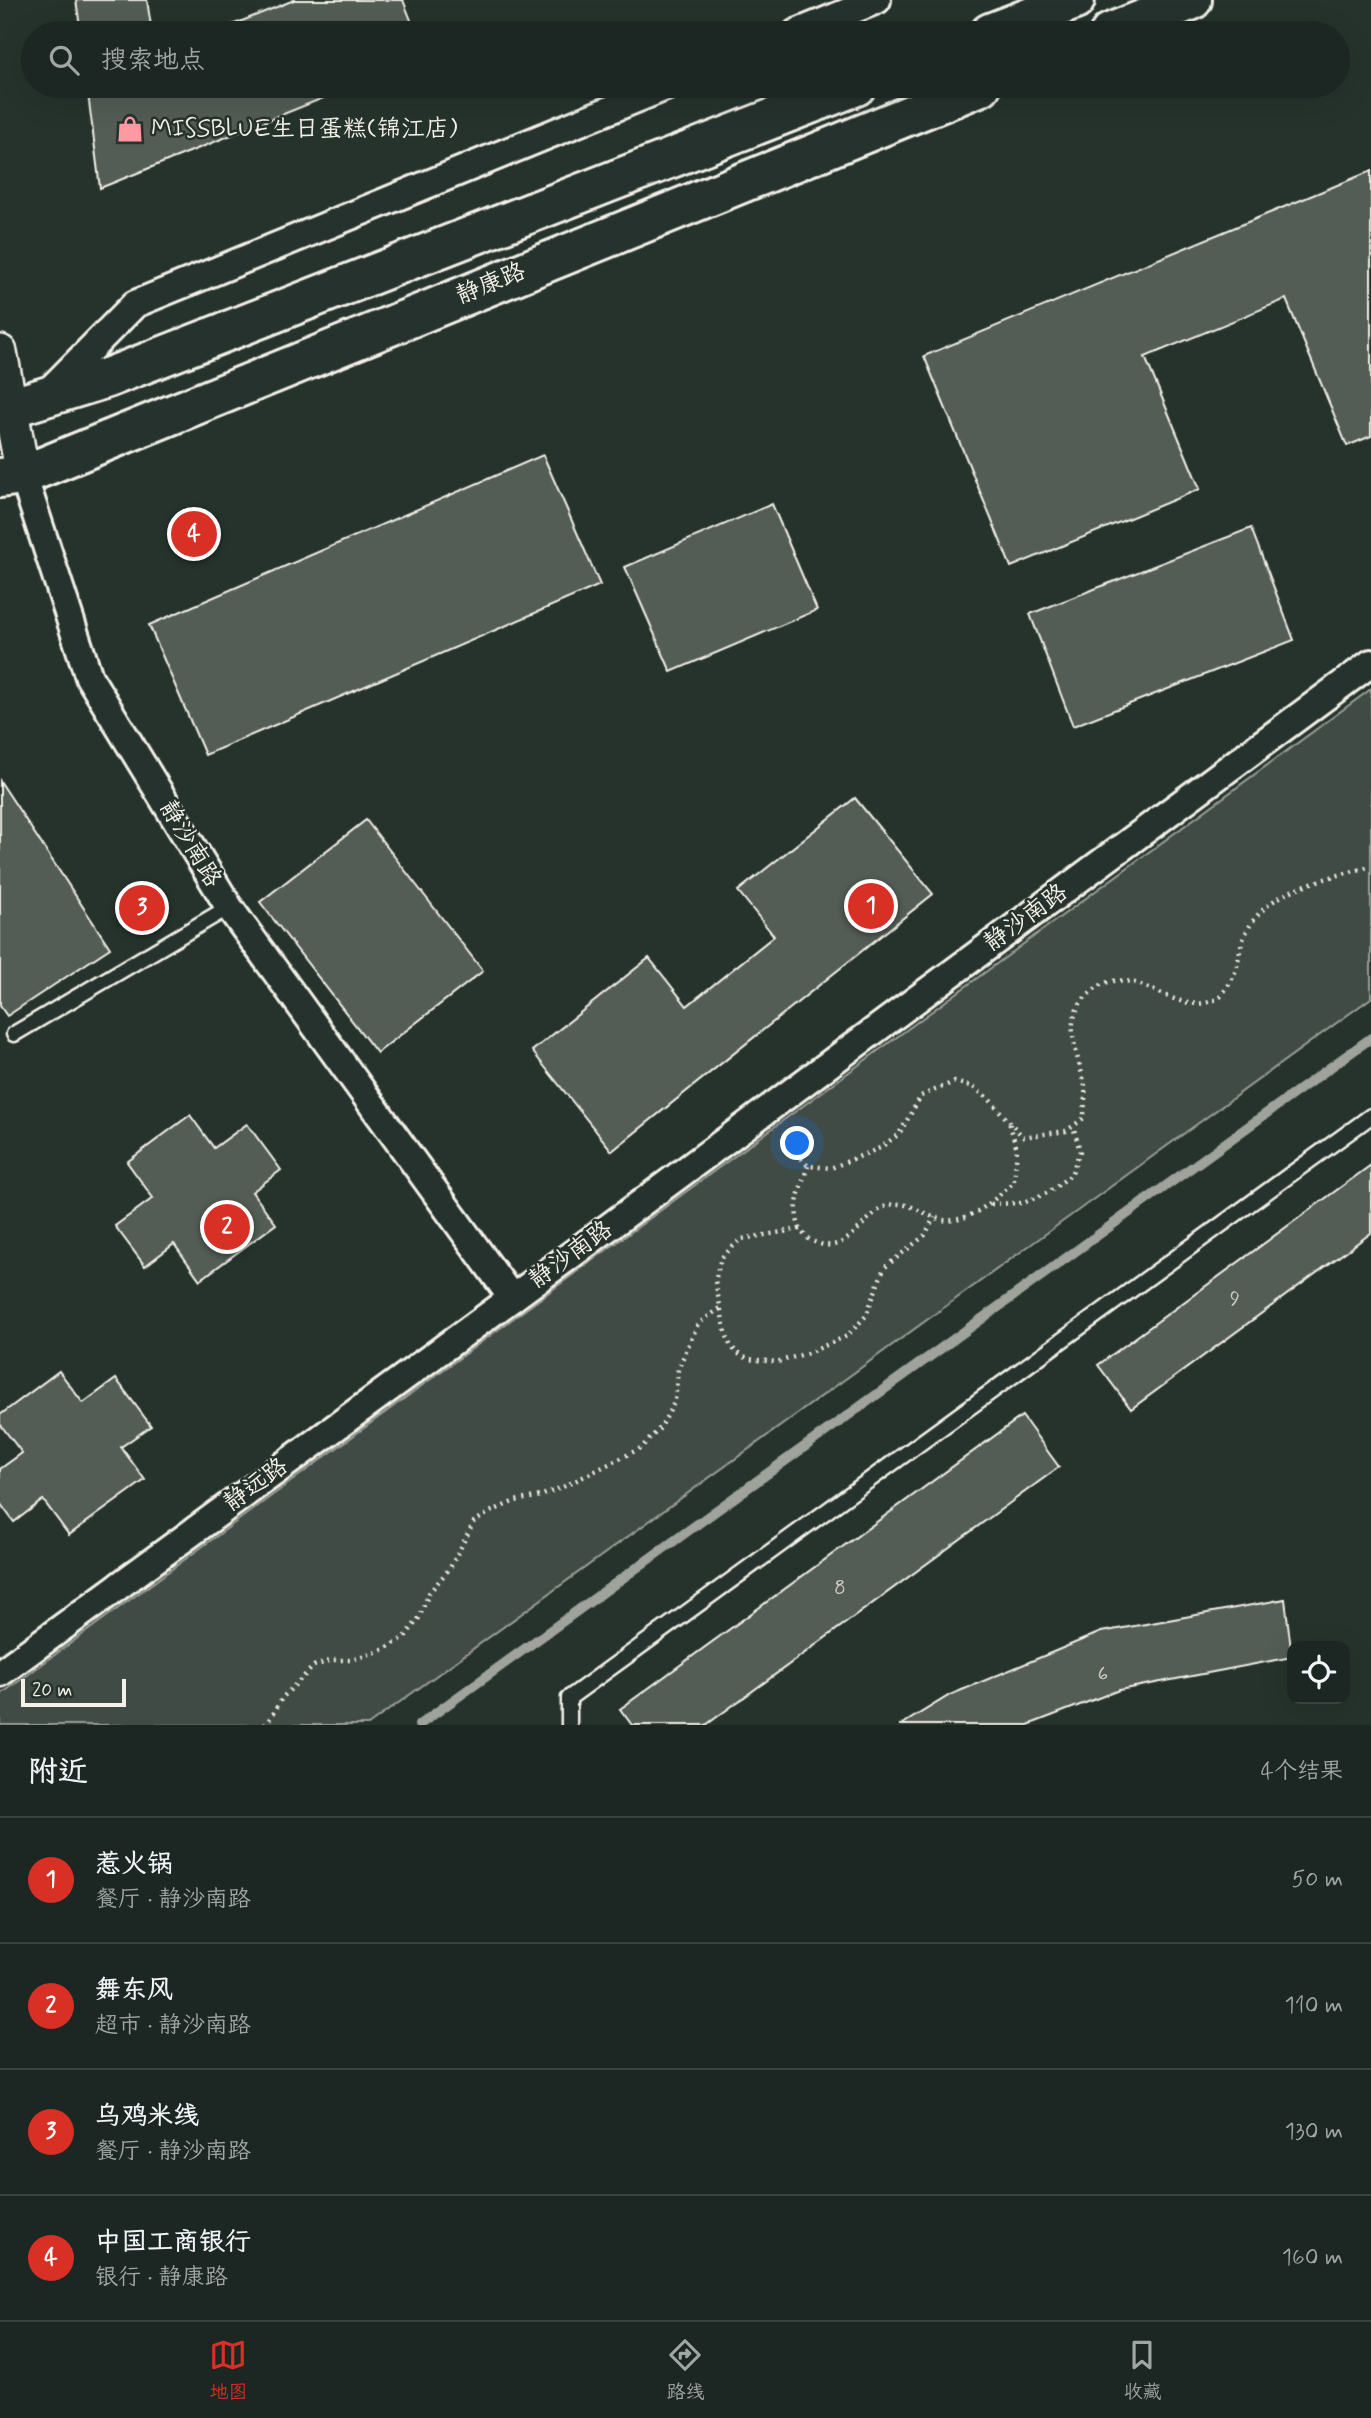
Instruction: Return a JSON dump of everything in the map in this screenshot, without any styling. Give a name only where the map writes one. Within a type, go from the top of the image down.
[{"type":"main road","points":[[1021,21],[1075,0]]},
{"type":"main road","points":[[1140,21],[1192,0]]},
{"type":"main road","points":[[18,406],[120,373],[825,98]]},
{"type":"main road","name":"静康路","points":[[8,471],[951,98]]},
{"type":"street","points":[[825,21],[877,0]]},
{"type":"street","points":[[18,406],[135,304],[639,98]]},
{"type":"street","points":[[0,352],[18,406],[8,471]]},
{"type":"street","name":"静沙南路","points":[[8,471],[89,677],[229,907],[512,1298],[1371,663]]},
{"type":"street","name":"静远路","points":[[0,1673],[512,1298]]},
{"type":"lane","points":[[14,1034],[229,907]]},
{"type":"lane","points":[[569,1725],[569,1698],[1371,1116]]},
{"type":"path","points":[[764,1112],[808,1166],[831,1168],[880,1148],[899,1134],[921,1096],[954,1082],[973,1087],[989,1099],[1023,1137],[1066,1131],[1084,1118],[1085,1090],[1073,1024],[1080,1001],[1097,986],[1116,979],[1134,981],[1163,996],[1197,1004],[1220,997],[1236,974],[1245,934],[1263,909],[1300,885],[1371,866]]},
{"type":"path","points":[[808,1166],[796,1206],[800,1229],[808,1240],[826,1246],[844,1241],[880,1208],[897,1203],[938,1219],[962,1218],[990,1204],[1014,1182],[1017,1149],[1009,1121]]},
{"type":"path","points":[[990,1204],[1023,1203],[1049,1192],[1071,1175],[1080,1151],[1073,1126]]},
{"type":"path","points":[[800,1229],[741,1239],[721,1258],[715,1281],[720,1308],[730,1345],[748,1359],[777,1362],[808,1353],[847,1336],[866,1316],[884,1268],[925,1236],[934,1217]]},
{"type":"path","points":[[265,1725],[282,1698],[314,1666],[333,1660],[352,1660],[374,1653],[405,1637],[419,1618],[429,1593],[450,1568],[474,1522],[490,1512],[565,1486],[641,1448],[661,1427],[675,1401],[678,1369],[698,1324],[720,1308]]},
{"type":"shaded area","points":[[1371,689],[1371,998],[368,1725],[0,1725],[0,1695]]},
{"type":"building","points":[[76,0],[147,0],[150,21],[79,21]]},
{"type":"building","points":[[294,0],[403,0],[411,21],[242,21]]},
{"type":"building","points":[[89,98],[323,98],[100,188]]},
{"type":"building","points":[[1371,171],[1371,436],[1347,446],[1286,299],[1145,357],[1200,489],[1011,567],[924,356]]},
{"type":"building","points":[[543,455],[600,585],[205,755],[149,625]]},
{"type":"building","points":[[772,504],[817,610],[671,672],[625,567]]},
{"type":"building","points":[[1251,528],[1294,640],[1073,726],[1030,614]]},
{"type":"building","points":[[0,781],[110,948],[7,1016],[0,1006]]},
{"type":"building","points":[[855,798],[933,894],[612,1151],[532,1051],[649,958],[687,1006],[774,936],[738,891]]},
{"type":"building","points":[[366,820],[483,971],[377,1053],[260,902]]},
{"type":"building","points":[[190,1115],[214,1148],[247,1124],[281,1170],[252,1192],[276,1224],[200,1280],[174,1244],[145,1266],[115,1226],[153,1198],[127,1162]]},
{"type":"building","points":[[1371,1165],[1371,1233],[1131,1409],[1098,1365]]},
{"type":"building","points":[[59,1371],[83,1403],[116,1379],[151,1426],[121,1447],[145,1480],[69,1535],[43,1500],[14,1522],[0,1503],[0,1469],[22,1453],[0,1424],[0,1415]]},
{"type":"building","points":[[1022,1416],[1059,1467],[706,1725],[632,1725],[620,1709]]},
{"type":"building","points":[[1285,1599],[1290,1641],[1287,1641],[1287,1658],[1119,1690],[1028,1725],[901,1725],[950,1695],[1101,1632]]},
{"type":"waterway","points":[[419,1725],[1371,1038]]},
{"type":"place","name":"MISSBLUE生日蛋糕(锦江店)","points":[[130,129]]},
{"type":"place","name":"中国工商银行","points":[[194,534]]},
{"type":"place","name":"惹火锅","points":[[871,906]]},
{"type":"place","name":"乌鸡米线","points":[[142,908]]},
{"type":"place","name":"舞东风","points":[[227,1227]]}]
